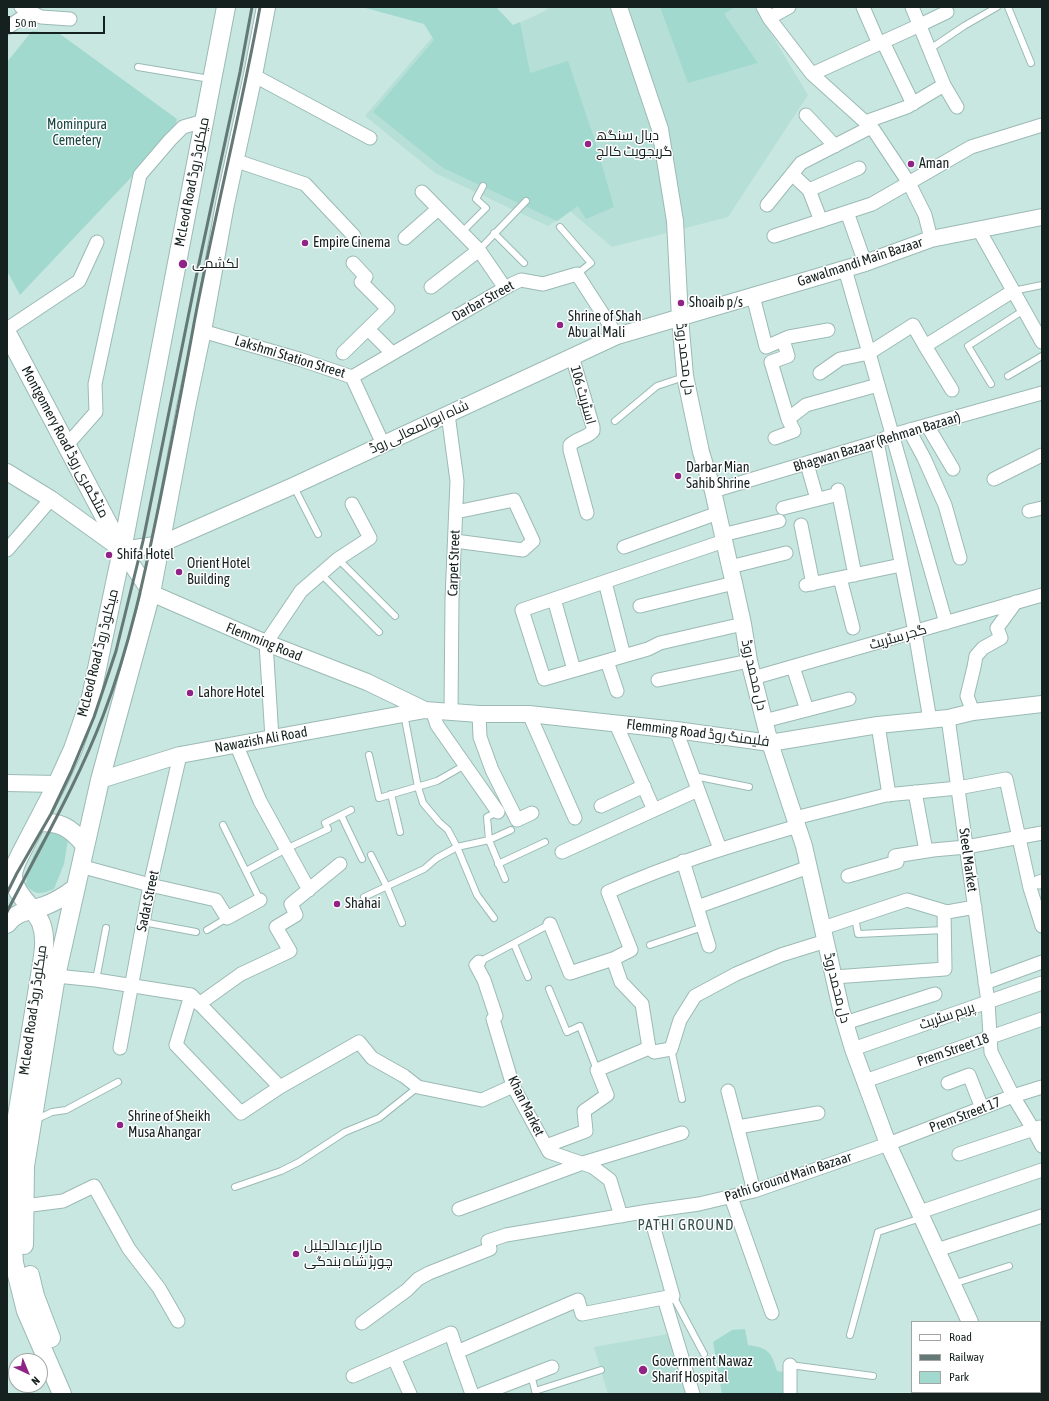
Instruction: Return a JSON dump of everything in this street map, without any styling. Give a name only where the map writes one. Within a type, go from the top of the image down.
[{"type":"main road","name":"McLeod Road میکلوڈ روڈ","points":[[63,1394],[26,1311],[14,1263],[11,1218],[12,1147],[44,939],[42,925],[20,892],[10,881],[17,860],[38,822],[73,749],[90,697],[122,550],[226,7]]},
{"type":"main road","name":"McLeod Road میکلوڈ روڈ","points":[[63,1394],[47,1330],[35,1296],[24,1251],[25,1166],[56,976],[74,889],[100,780],[151,593],[225,204],[266,7]]},
{"type":"main road","name":"Montgomery Road منٹگمری روڈ","points":[[7,333],[122,550]]},
{"type":"main road","points":[[38,822],[52,822],[65,826],[76,834],[84,844]]},
{"type":"main road","points":[[7,924],[15,916],[54,902],[74,889]]},
{"type":"street","name":"دل محمد روڈ","points":[[619,7],[660,129],[675,221],[680,318],[685,376],[701,452],[713,491],[734,583],[749,661],[770,744],[804,846],[834,977],[853,1049],[888,1144],[970,1321]]},
{"type":"street","points":[[790,7],[766,12],[812,74],[868,125],[909,183],[925,215],[931,239]]},
{"type":"street","points":[[863,7],[913,104]]},
{"type":"street","points":[[912,7],[944,85],[957,107]]},
{"type":"street","points":[[7,28],[26,10],[41,17],[70,19]]},
{"type":"street","points":[[812,74],[947,12]]},
{"type":"street","points":[[253,75],[370,138]]},
{"type":"street","points":[[767,205],[801,163],[835,146],[868,125],[908,107],[944,85]]},
{"type":"street","points":[[806,115],[835,146]]},
{"type":"street","points":[[66,446],[96,412],[95,384],[140,175],[183,127],[204,121]]},
{"type":"street","points":[[774,236],[872,204],[971,147],[1042,125]]},
{"type":"street","points":[[234,160],[305,184],[354,236]]},
{"type":"street","points":[[809,190],[859,168]]},
{"type":"street","points":[[792,174],[809,190],[821,221]]},
{"type":"street","points":[[422,192],[479,250],[505,288]]},
{"type":"street","points":[[405,238],[438,209]]},
{"type":"street","points":[[847,212],[865,264]]},
{"type":"street","name":"Gawalmandi Main Bazaar","points":[[680,318],[865,264],[931,239],[1042,217]]},
{"type":"street","points":[[979,230],[1042,342]]},
{"type":"street","points":[[7,329],[78,281],[97,242]]},
{"type":"street","points":[[431,288],[479,250]]},
{"type":"street","points":[[343,353],[388,309],[361,282],[366,277],[353,263]]},
{"type":"street","points":[[845,269],[946,623]]},
{"type":"street","points":[[577,274],[617,336]]},
{"type":"street","name":"Darbar Street","points":[[352,377],[521,280],[543,284],[577,274]]},
{"type":"street","points":[[925,346],[1014,291]]},
{"type":"street","points":[[753,296],[766,347],[789,337],[828,330]]},
{"type":"street","name":"شاہ ابوالمعالی روڈ","points":[[122,550],[161,544],[293,486],[617,336],[680,318]]},
{"type":"street","points":[[820,373],[840,359],[868,353],[913,325],[952,390]]},
{"type":"street","points":[[368,329],[392,353]]},
{"type":"street","name":"Lakshmi Station Street","points":[[202,331],[299,359],[352,377],[383,444]]},
{"type":"street","points":[[775,438],[794,431],[788,419],[771,362],[788,356],[783,340]]},
{"type":"street","name":"اسٹریٹ 106","points":[[572,356],[593,427],[593,431],[590,434],[574,441],[570,445],[570,450],[587,513]]},
{"type":"street","points":[[788,419],[806,405],[878,384]]},
{"type":"street","name":"Bhagwan Bazaar (Rehman Bazaar)","points":[[713,491],[877,442],[892,434],[1042,393]]},
{"type":"street","name":"Carpet Street","points":[[448,414],[457,481],[452,599],[451,712]]},
{"type":"street","points":[[927,425],[953,469]]},
{"type":"street","points":[[909,430],[924,458],[945,505],[960,558]]},
{"type":"street","points":[[877,442],[915,632],[930,720]]},
{"type":"street","points":[[994,479],[1042,455]]},
{"type":"street","points":[[807,464],[817,500]]},
{"type":"street","points":[[7,472],[51,499],[122,550],[151,593]]},
{"type":"street","points":[[783,508],[817,500],[839,492],[855,575]]},
{"type":"street","points":[[7,550],[51,499]]},
{"type":"street","points":[[455,541],[524,550],[533,541],[514,500],[456,512]]},
{"type":"street","points":[[272,738],[266,643],[301,591],[338,559],[370,538],[352,504]]},
{"type":"street","points":[[1029,511],[1042,508]]},
{"type":"street","points":[[624,548],[718,513]]},
{"type":"street","points":[[743,624],[660,643],[648,649],[544,679],[522,610],[605,582],[723,538],[779,521]]},
{"type":"street","points":[[801,525],[810,584],[902,564]]},
{"type":"street","points":[[730,567],[786,553]]},
{"type":"street","points":[[840,578],[853,628]]},
{"type":"street","points":[[605,582],[624,656]]},
{"type":"street","points":[[640,606],[734,583]]},
{"type":"street","name":"Flemming Road","points":[[151,593],[266,643],[367,682],[429,711]]},
{"type":"street","name":"گجر سٹریٹ","points":[[753,678],[1042,595]]},
{"type":"street","points":[[554,599],[574,670]]},
{"type":"street","points":[[972,712],[967,696],[976,656],[983,648],[1001,638],[996,628],[1016,602]]},
{"type":"street","points":[[607,661],[617,691]]},
{"type":"street","points":[[658,680],[749,661]]},
{"type":"street","points":[[793,667],[807,710]]},
{"type":"street","points":[[764,721],[849,699]]},
{"type":"street","name":"Flemming Road فلیمنگ روڈ","points":[[429,711],[479,714],[529,714],[676,730],[770,744],[878,725],[948,718],[972,712],[1042,704]]},
{"type":"street","points":[[429,711],[434,716],[437,725],[498,812]]},
{"type":"street","name":"Nawazish Ali Road","points":[[100,780],[180,755],[404,714],[429,711]]},
{"type":"street","points":[[479,714],[480,738],[492,770],[517,820],[532,812]]},
{"type":"street","points":[[529,714],[575,818]]},
{"type":"street","name":"Steel Market","points":[[948,718],[988,1002],[991,1052],[1013,1096],[1038,1127],[1042,1146]]},
{"type":"street","points":[[616,724],[654,810]]},
{"type":"street","points":[[878,725],[889,795]]},
{"type":"street","points":[[676,730],[720,849]]},
{"type":"street","points":[[236,744],[260,801],[308,890]]},
{"type":"street","name":"Sadat Street","points":[[120,1048],[150,885],[180,755]]},
{"type":"street","points":[[550,924],[570,973],[613,959],[631,950],[608,892],[645,875],[796,822],[889,795],[958,788],[1006,779],[1030,888],[1042,926]]},
{"type":"street","points":[[7,783],[57,784]]},
{"type":"street","points":[[601,806],[644,786]]},
{"type":"street","points":[[562,852],[698,790]]},
{"type":"street","points":[[915,792],[926,851]]},
{"type":"street","points":[[848,876],[897,862],[895,856],[966,847],[1042,833]]},
{"type":"street","points":[[683,861],[709,946]]},
{"type":"street","points":[[340,864],[291,904],[296,915],[276,927],[290,951],[241,974],[195,999],[176,1045],[242,1114],[280,1087],[359,1042],[372,1058],[404,1076],[418,1087],[482,1100],[513,1086]]},
{"type":"street","points":[[80,866],[150,885],[216,900],[227,918],[260,900]]},
{"type":"street","points":[[697,907],[809,867]]},
{"type":"street","points":[[613,959],[621,982],[642,1004],[649,1048],[654,1052],[671,1048],[680,1020],[695,996],[736,974],[781,956],[824,935],[856,917],[907,900],[947,912],[975,907]]},
{"type":"street","points":[[834,977],[945,969],[944,911]]},
{"type":"street","name":"Khan Market","points":[[479,962],[476,965],[484,980],[496,1016],[493,1019],[513,1086],[549,1152],[593,1167],[610,1180],[621,1216]]},
{"type":"street","points":[[985,983],[1042,962]]},
{"type":"street","points":[[56,976],[96,980],[195,999],[280,1087]]},
{"type":"street","name":"پریم سٹریٹ","points":[[853,1049],[1042,983]]},
{"type":"street","points":[[845,1022],[935,994]]},
{"type":"street","name":"Prem Street 18","points":[[865,1081],[1042,1019]]},
{"type":"street","points":[[546,1146],[586,1131],[584,1111],[607,1095],[597,1070],[649,1048]]},
{"type":"street","points":[[948,1083],[969,1075],[982,1108]]},
{"type":"street","name":"Prem Street 17","points":[[888,1144],[1013,1096],[1042,1087]]},
{"type":"street","points":[[728,1091],[754,1191]]},
{"type":"street","points":[[738,1127],[818,1113]]},
{"type":"street","points":[[959,1154],[1038,1127]]},
{"type":"street","points":[[459,1210],[583,1164],[682,1133]]},
{"type":"street","name":"Pathi Ground Main Bazaar","points":[[362,1323],[407,1290],[418,1279],[429,1273],[490,1249],[488,1241],[506,1235],[699,1204],[731,1197],[754,1191],[888,1144]]},
{"type":"street","points":[[921,1215],[1042,1170]]},
{"type":"street","points":[[24,1206],[63,1201],[94,1186],[129,1249],[159,1288],[178,1321]]},
{"type":"street","points":[[731,1197],[772,1313]]},
{"type":"street","points":[[649,1211],[668,1297],[693,1394]]},
{"type":"street","points":[[937,1250],[1042,1216]]},
{"type":"street","points":[[457,1352],[578,1300],[582,1314],[668,1297]]},
{"type":"street","points":[[353,1376],[451,1333],[472,1394]]},
{"type":"street","points":[[394,1358],[410,1394]]},
{"type":"street","points":[[790,1365],[790,1394]]},
{"type":"street","points":[[482,1394],[552,1366]]},
{"type":"lane","points":[[930,49],[964,26],[997,7]]},
{"type":"lane","points":[[1008,7],[1031,62]]},
{"type":"lane","points":[[138,67],[212,79]]},
{"type":"lane","points":[[462,232],[486,208],[476,199],[483,186]]},
{"type":"lane","points":[[479,250],[526,201]]},
{"type":"lane","points":[[560,227],[591,263],[577,274]]},
{"type":"lane","points":[[494,233],[524,264]]},
{"type":"lane","points":[[1014,291],[1042,285]]},
{"type":"lane","points":[[991,384],[968,346],[1024,310]]},
{"type":"lane","points":[[1008,376],[1042,356]]},
{"type":"lane","points":[[616,421],[657,386],[685,376]]},
{"type":"lane","points":[[293,486],[318,534]]},
{"type":"lane","points":[[338,559],[396,616]]},
{"type":"lane","points":[[320,574],[379,632]]},
{"type":"lane","points":[[404,714],[418,787],[423,803],[448,830],[457,847],[477,895],[494,918]]},
{"type":"lane","points":[[369,755],[379,798],[437,781],[465,766]]},
{"type":"lane","points":[[694,776],[749,786]]},
{"type":"lane","points":[[391,794],[400,832]]},
{"type":"lane","points":[[246,871],[286,849],[328,829],[324,823],[351,810]]},
{"type":"lane","points":[[498,812],[487,817],[489,840],[505,879]]},
{"type":"lane","points":[[341,815],[362,859]]},
{"type":"lane","points":[[223,825],[260,900]]},
{"type":"lane","points":[[364,897],[424,869],[437,858],[457,847],[489,840],[511,830]]},
{"type":"lane","points":[[498,864],[546,842]]},
{"type":"lane","points":[[371,855],[387,887],[402,923]]},
{"type":"lane","points":[[856,917],[858,934],[944,930]]},
{"type":"lane","points":[[207,930],[227,918]]},
{"type":"lane","points":[[143,922],[196,932]]},
{"type":"lane","points":[[479,962],[550,924]]},
{"type":"lane","points":[[650,945],[703,927]]},
{"type":"lane","points":[[96,980],[106,928]]},
{"type":"lane","points":[[514,944],[528,977]]},
{"type":"lane","points":[[549,989],[567,1032],[580,1026],[597,1070]]},
{"type":"lane","points":[[671,1048],[682,1099]]},
{"type":"lane","points":[[32,1121],[52,1112],[66,1110],[118,1082]]},
{"type":"lane","points":[[234,1187],[281,1171],[299,1162],[345,1132],[379,1118],[418,1087]]},
{"type":"lane","points":[[850,1335],[878,1232],[921,1215]]},
{"type":"lane","points":[[953,1284],[1009,1266]]},
{"type":"lane","points":[[668,1297],[704,1354]]},
{"type":"lane","points":[[790,1365],[873,1376]]},
{"type":"lane","points":[[531,1375],[536,1393],[601,1370]]},
{"type":"shaded area","name":"دیال سنگھ گریجویٹ کالج","points":[[458,7],[504,30],[545,11],[549,7],[755,7],[808,95],[728,217],[612,247],[570,211],[548,226],[435,173],[365,116]]},
{"type":"shaded area","name":"Government Nawaz Sharif Hospital","points":[[674,1333],[693,1394],[608,1394],[594,1347]]},
{"type":"green space","points":[[362,7],[496,7],[513,25],[520,22],[530,73],[568,61],[595,141],[614,207],[586,219],[578,206],[557,221],[443,168],[373,112],[434,40],[424,24]]},
{"type":"green space","points":[[660,7],[735,7],[724,14],[758,63],[688,83]]},
{"type":"green space","name":"Mominpura Cemetery","points":[[32,31],[60,34],[177,119],[174,132],[20,295],[7,271],[7,62]]},
{"type":"green space","points":[[52,829],[69,834],[64,864],[54,889],[39,893],[33,891],[26,885],[27,877],[37,848]]},
{"type":"green space","points":[[745,1329],[748,1345],[764,1349],[768,1352],[773,1359],[777,1371],[790,1373],[790,1394],[722,1394],[713,1342],[732,1330]]},
{"type":"railway","points":[[7,893],[51,814],[71,772],[94,717],[116,651],[143,541],[198,268],[240,72],[252,7]]},
{"type":"railway","points":[[7,912],[82,766],[113,690],[129,636],[154,527],[203,279],[245,85],[260,7]]},
{"type":"place","name":"دیال سنگھ گریجویٹ کالج","points":[[588,144]]},
{"type":"place","name":"Aman","points":[[911,164]]},
{"type":"place","name":"Empire Cinema","points":[[305,243]]},
{"type":"place","name":"لکشمی","points":[[183,264]]},
{"type":"place","name":"Shoaib p/s","points":[[681,303]]},
{"type":"place","name":"Shrine of Shah Abu al Mali","points":[[560,325]]},
{"type":"place","name":"Darbar Mian Sahib Shrine","points":[[678,476]]},
{"type":"place","name":"Shifa Hotel","points":[[109,555]]},
{"type":"place","name":"Orient Hotel Building","points":[[179,572]]},
{"type":"place","name":"Lahore Hotel","points":[[190,693]]},
{"type":"place","name":"Shahai","points":[[337,904]]},
{"type":"place","name":"Shrine of Sheikh Musa Ahangar","points":[[120,1125]]},
{"type":"place","name":"مازارعبدالجلیل چوہڑ شاہ بندگی","points":[[296,1254]]},
{"type":"place","name":"Government Nawaz Sharif Hospital","points":[[643,1370]]},
{"type":"district","name":"PATHI GROUND","points":[[686,1225]]}]
